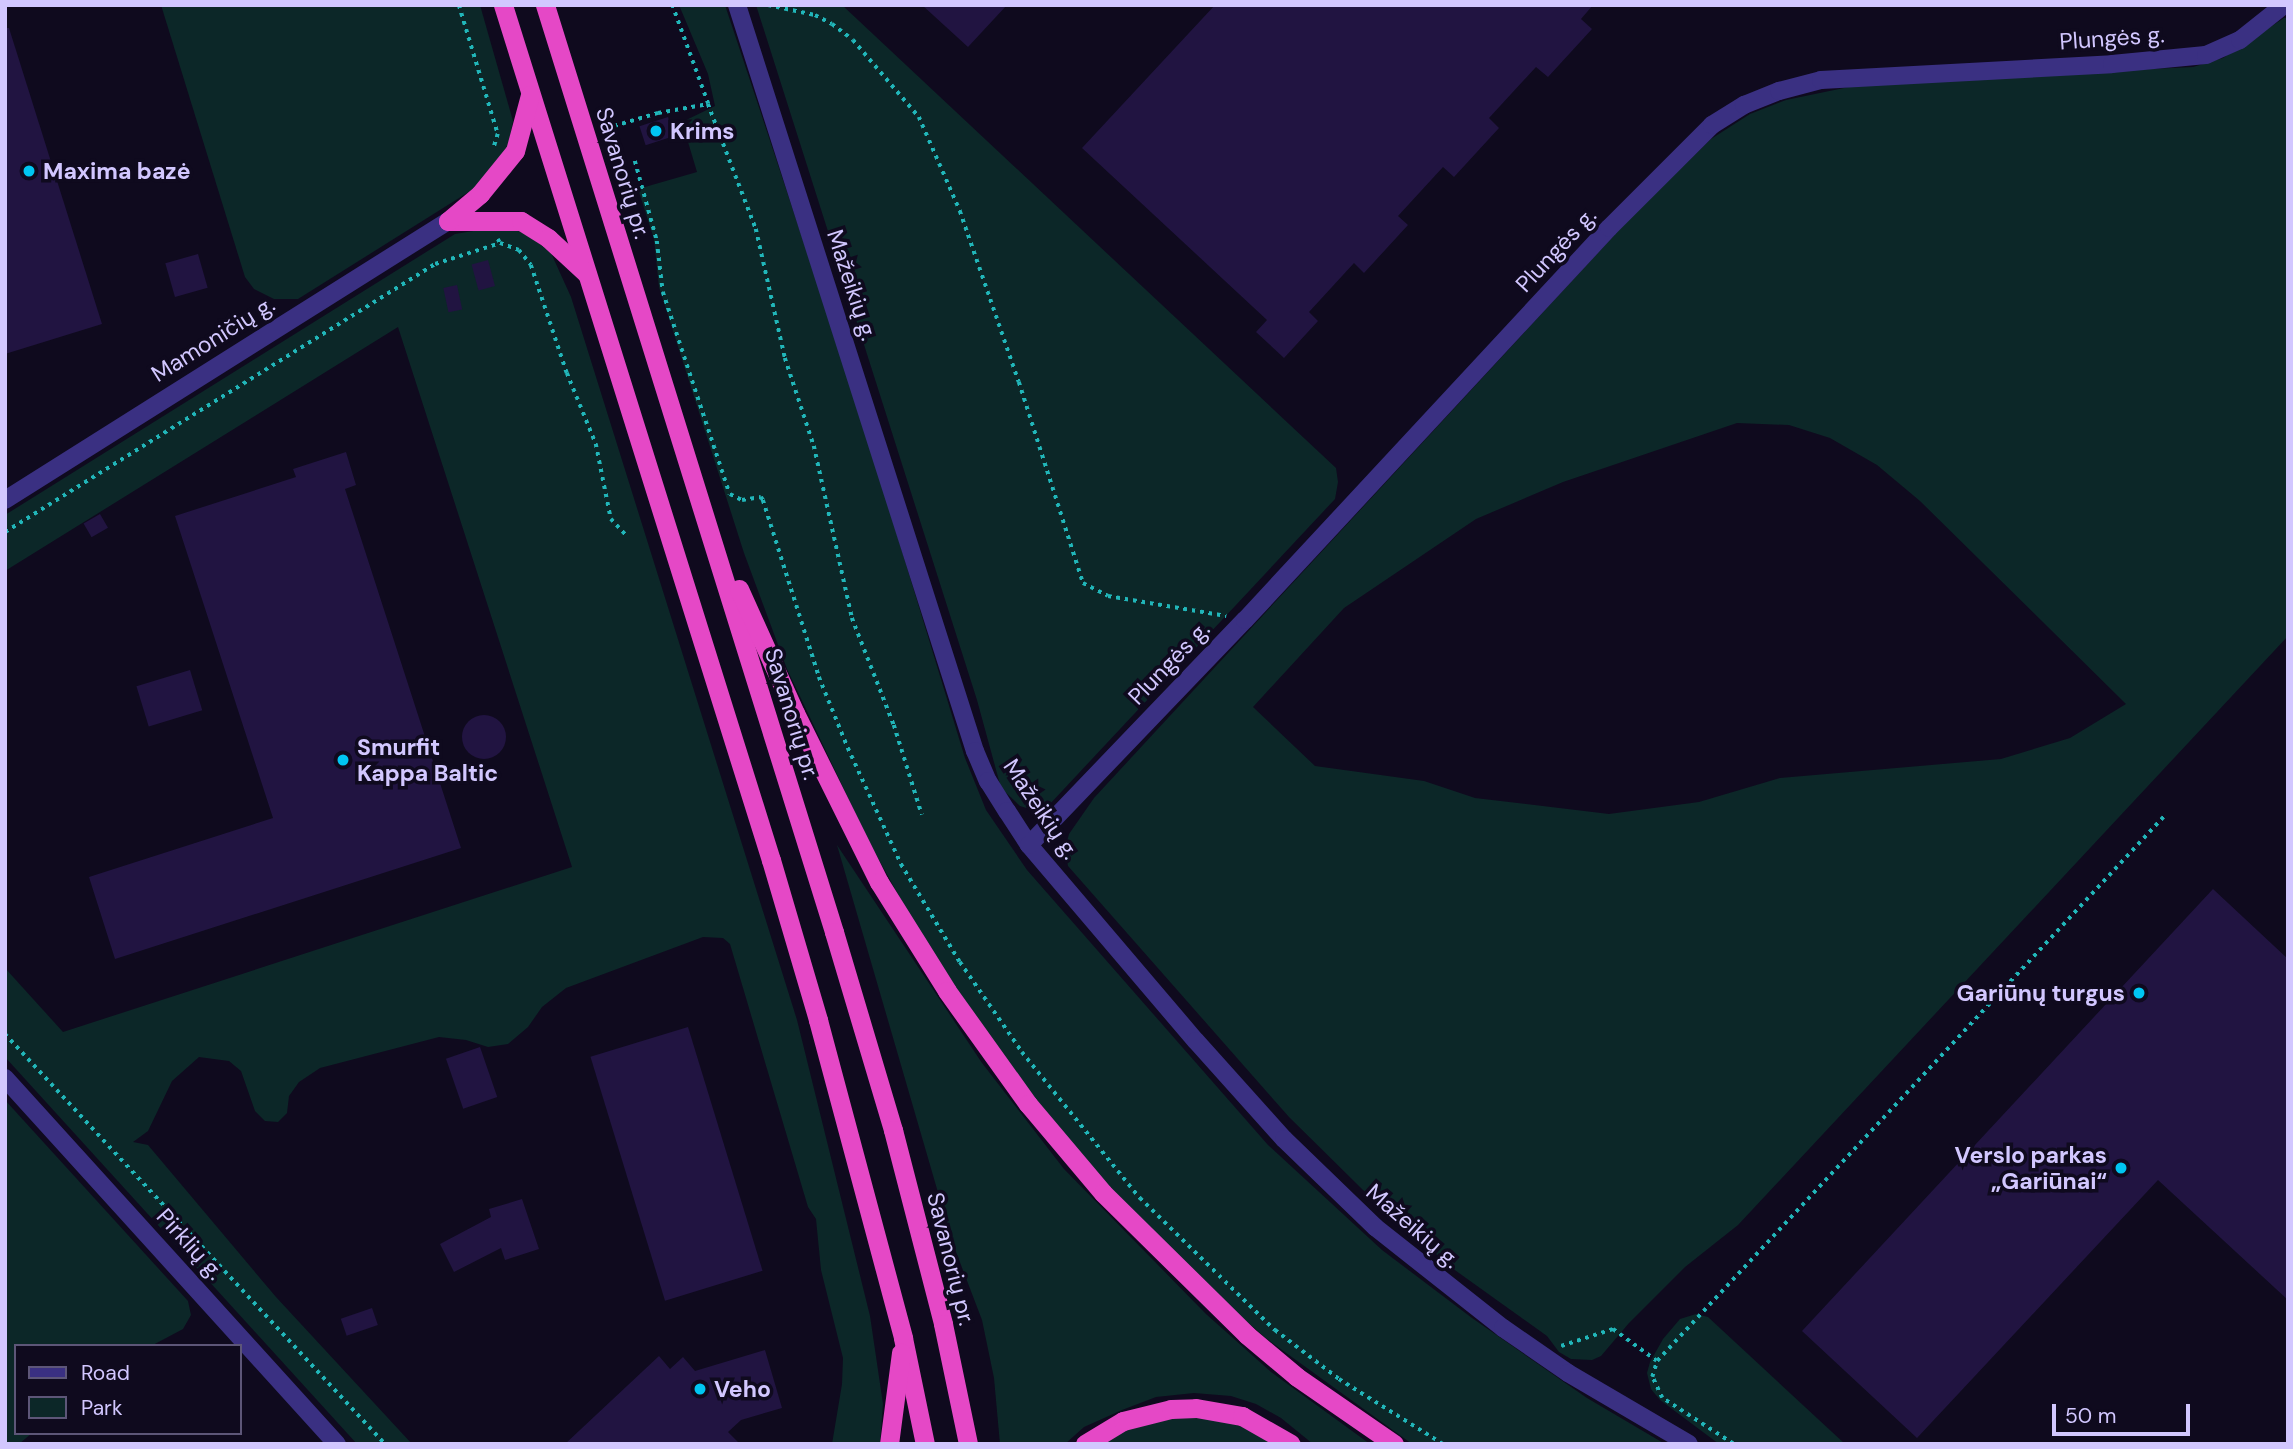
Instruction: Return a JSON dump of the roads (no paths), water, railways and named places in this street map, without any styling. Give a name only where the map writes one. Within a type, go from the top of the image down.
[{"type":"highway","points":[[503,5],[771,860],[818,1020],[903,1339],[925,1444]]},
{"type":"highway","name":"Savanorių pr.","points":[[545,5],[704,510],[892,1130],[943,1324],[968,1444]]},
{"type":"highway","points":[[448,221],[480,194],[515,151],[530,94]]},
{"type":"highway","points":[[448,221],[521,221],[548,237],[587,275]]},
{"type":"highway","points":[[704,510],[795,713],[879,882],[993,1058],[1073,1158],[1180,1272],[1297,1377],[1394,1444]]},
{"type":"highway","points":[[889,1444],[903,1339]]},
{"type":"highway","points":[[1085,1444],[1123,1421],[1171,1409],[1196,1408],[1242,1416],[1291,1444]]},
{"type":"street","name":"Mažeikių g.","points":[[737,5],[975,751],[988,781],[1029,845],[1205,1051],[1329,1184],[1439,1281],[1606,1397],[1689,1444]]},
{"type":"street","name":"Plungės g.","points":[[1029,845],[1245,620],[1672,162],[1712,125],[1744,106],[1779,91],[1821,80],[2112,64],[2206,55],[2240,40],[2284,5]]},
{"type":"street","name":"Mamoničių g.","points":[[5,500],[448,221]]},
{"type":"street","name":"Pirklių g.","points":[[5,1078],[337,1444]]},
{"type":"place","name":"Krims","points":[[656,131]]},
{"type":"place","name":"Maxima bazė","points":[[29,171]]},
{"type":"place","name":"Smurfit Kappa Baltic","points":[[343,760]]},
{"type":"place","name":"Gariūnų turgus","points":[[2139,993]]},
{"type":"place","name":"Verslo parkas „Gariūnai“","points":[[2121,1168]]},
{"type":"place","name":"Veho","points":[[700,1389]]}]
